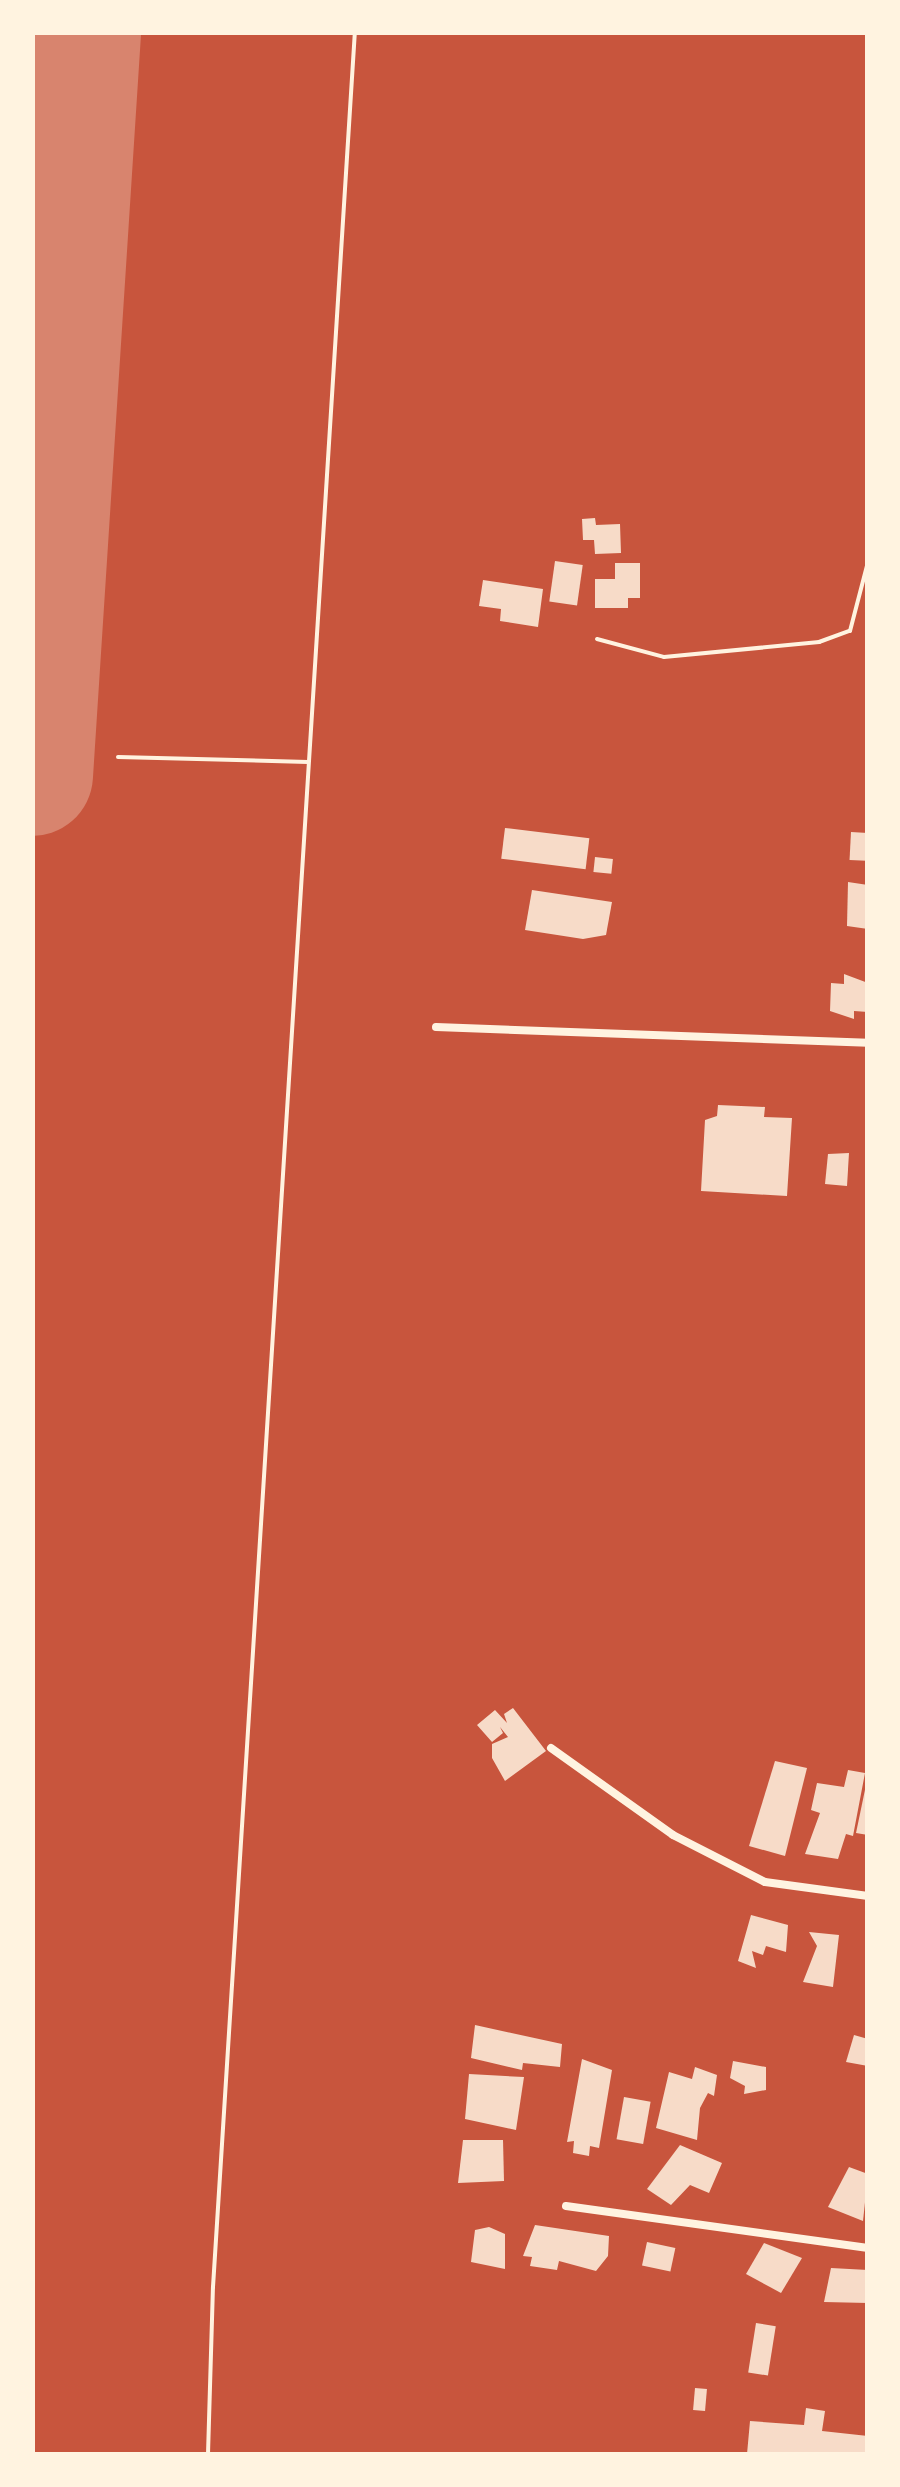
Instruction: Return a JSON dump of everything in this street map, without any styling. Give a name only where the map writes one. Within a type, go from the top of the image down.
[{"type":"street","points":[[436,1027],[868,1043]]},
{"type":"street","points":[[552,1748],[673,1835],[765,1882],[868,1896]]},
{"type":"street","points":[[566,2206],[868,2248]]},
{"type":"lane","points":[[208,2454],[213,2287],[355,32]]},
{"type":"lane","points":[[597,640],[664,657],[820,642],[850,631],[868,562]]},
{"type":"lane","points":[[118,757],[310,762]]},
{"type":"building","points":[[595,518],[596,525],[620,524],[621,553],[595,554],[594,540],[583,540],[582,519]]},
{"type":"building","points":[[555,561],[583,565],[577,605],[549,602]]},
{"type":"building","points":[[615,563],[640,563],[640,598],[628,598],[628,608],[595,608],[595,579],[615,579]]},
{"type":"building","points":[[483,580],[543,589],[538,627],[500,621],[501,609],[479,606]]},
{"type":"building","points":[[505,828],[589,838],[586,869],[501,859]]},
{"type":"building","points":[[851,832],[868,833],[867,861],[850,860]]},
{"type":"building","points":[[595,857],[613,859],[611,874],[593,872]]},
{"type":"building","points":[[848,882],[868,885],[868,929],[847,926]]},
{"type":"building","points":[[532,890],[612,902],[606,935],[583,939],[525,930]]},
{"type":"building","points":[[844,974],[868,983],[868,1012],[854,1011],[854,1019],[830,1011],[831,983],[844,984]]},
{"type":"building","points":[[718,1105],[765,1107],[764,1117],[792,1118],[787,1196],[701,1191],[705,1120],[717,1116]]},
{"type":"building","points":[[849,1153],[847,1186],[825,1184],[828,1154]]},
{"type":"building","points":[[513,1708],[546,1751],[505,1781],[492,1758],[492,1744],[508,1737],[500,1727],[503,1733],[492,1742],[477,1725],[495,1710],[507,1723],[504,1714]]},
{"type":"building","points":[[775,1761],[807,1768],[785,1856],[749,1846]]},
{"type":"building","points":[[848,1770],[865,1773],[853,1836],[846,1834],[838,1859],[805,1854],[820,1813],[811,1810],[817,1783],[844,1787]]},
{"type":"building","points":[[868,1785],[868,1835],[856,1833]]},
{"type":"building","points":[[751,1915],[788,1925],[786,1952],[766,1946],[763,1955],[752,1951],[756,1968],[738,1961]]},
{"type":"building","points":[[809,1932],[839,1935],[833,1987],[803,1982],[817,1946]]},
{"type":"building","points":[[475,2025],[562,2044],[560,2067],[523,2063],[522,2070],[471,2058]]},
{"type":"building","points":[[854,2035],[868,2039],[868,2066],[846,2062]]},
{"type":"building","points":[[582,2059],[612,2070],[599,2148],[590,2146],[589,2156],[573,2153],[574,2141],[567,2142]]},
{"type":"building","points":[[733,2061],[766,2067],[766,2090],[744,2094],[745,2086],[730,2078]]},
{"type":"building","points":[[695,2067],[717,2075],[714,2096],[708,2093],[700,2108],[697,2140],[656,2128],[669,2072],[692,2079]]},
{"type":"building","points":[[469,2074],[524,2077],[516,2130],[465,2119]]},
{"type":"building","points":[[624,2097],[651,2102],[643,2144],[617,2139]]},
{"type":"building","points":[[463,2140],[503,2140],[504,2181],[458,2183]]},
{"type":"building","points":[[680,2145],[722,2163],[709,2193],[690,2185],[671,2205],[647,2189]]},
{"type":"building","points":[[849,2167],[868,2174],[863,2221],[828,2207]]},
{"type":"building","points":[[535,2225],[609,2236],[608,2256],[596,2271],[559,2261],[557,2270],[530,2266],[532,2257],[523,2256]]},
{"type":"building","points":[[489,2227],[505,2234],[505,2269],[471,2262],[475,2230]]},
{"type":"building","points":[[647,2242],[675,2248],[670,2272],[642,2265]]},
{"type":"building","points":[[764,2243],[802,2258],[781,2293],[746,2274]]},
{"type":"building","points":[[831,2268],[868,2270],[868,2303],[824,2302]]},
{"type":"building","points":[[756,2323],[776,2326],[768,2376],[748,2372]]},
{"type":"building","points":[[695,2388],[707,2389],[705,2411],[693,2410]]},
{"type":"building","points":[[806,2408],[825,2411],[822,2431],[868,2436],[868,2454],[747,2454],[750,2421],[804,2425]]},
{"type":"runway","points":[[32,775],[80,32]]}]
